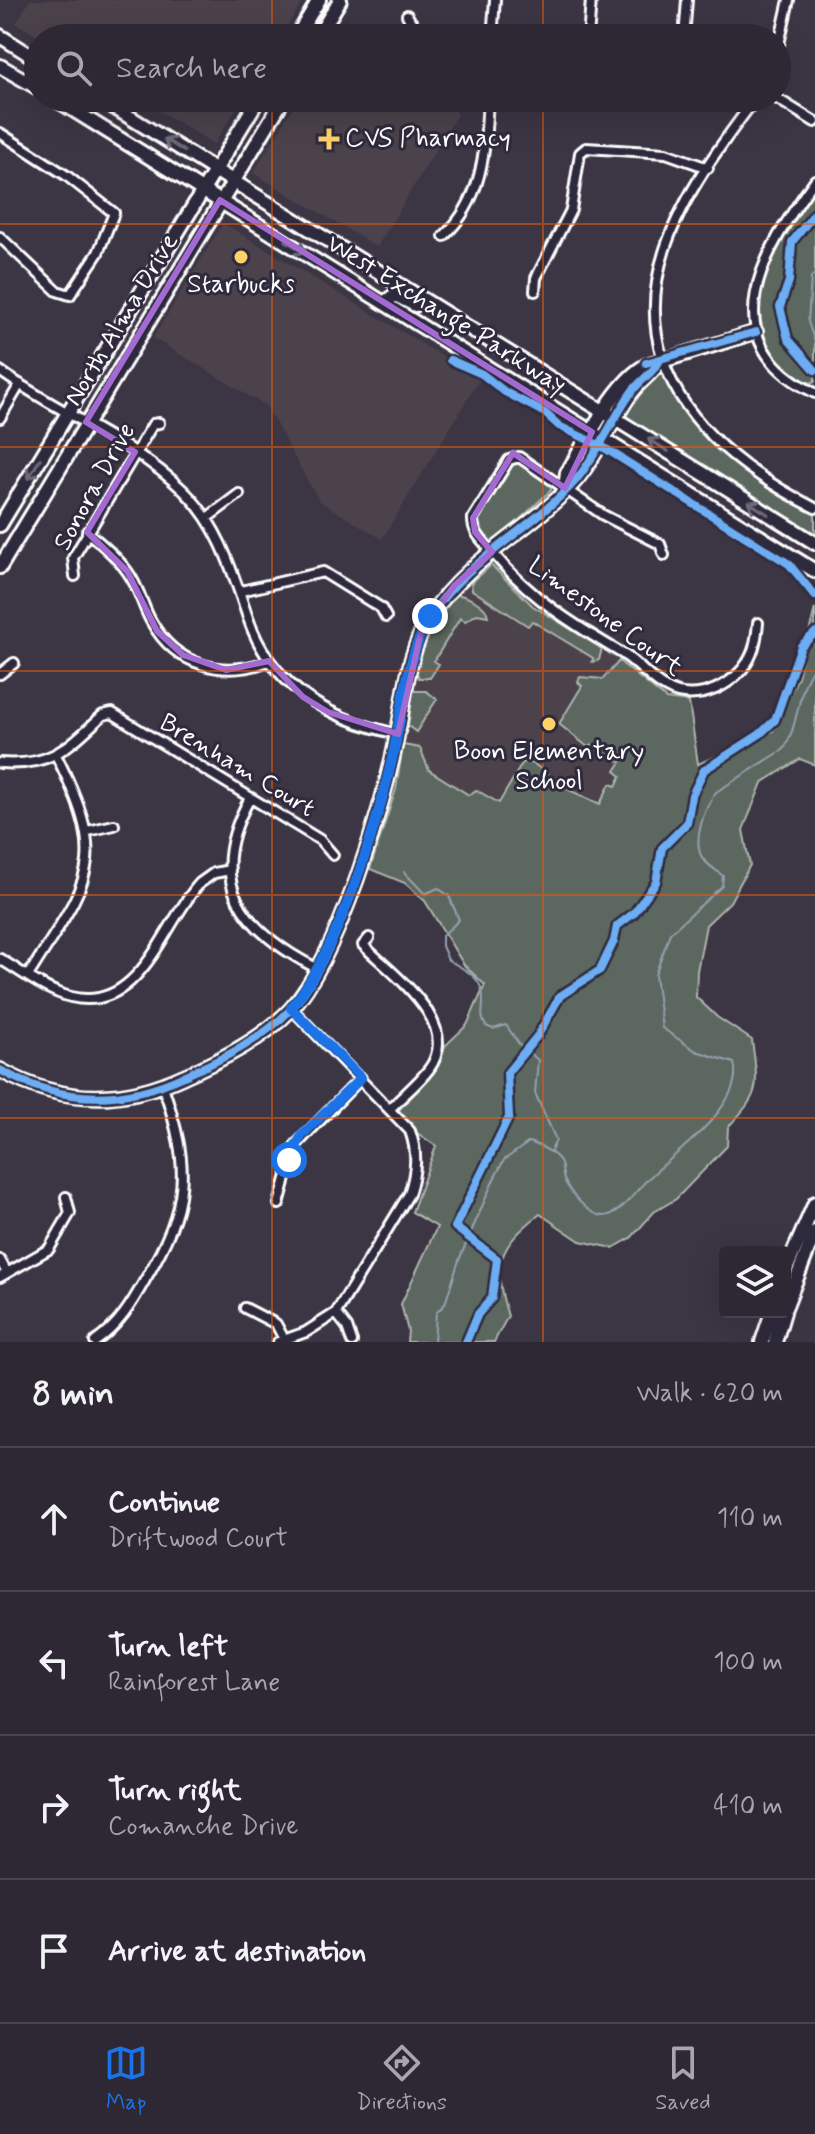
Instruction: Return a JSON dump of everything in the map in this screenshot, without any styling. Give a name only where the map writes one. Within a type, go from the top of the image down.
[{"type":"main road","points":[[304,24],[319,0]]},
{"type":"main road","points":[[325,24],[340,0]]},
{"type":"main road","points":[[0,36],[24,51]]},
{"type":"main road","points":[[0,63],[24,75]]},
{"type":"main road","points":[[0,63],[24,79]]},
{"type":"main road","name":"West Exchange Parkway","points":[[77,112],[815,571]]},
{"type":"main road","name":"West Exchange Parkway","points":[[122,112],[811,541]]},
{"type":"main road","name":"North Alma Drive","points":[[0,525],[250,112]]},
{"type":"main road","name":"North Alma Drive","points":[[0,567],[275,112]]},
{"type":"main road","points":[[145,325],[137,313],[157,280],[159,262]]},
{"type":"main road","points":[[385,302],[390,296],[399,296],[468,335],[502,349]]},
{"type":"main road","points":[[0,1070],[34,1087],[73,1096],[109,1098],[163,1086],[259,1035],[291,1008],[318,969],[366,846],[398,734],[408,671],[421,632],[454,586],[565,488],[567,473],[597,435],[637,369],[648,362],[661,361],[756,332]]},
{"type":"main road","points":[[709,504],[729,508],[798,551],[805,549],[811,541]]},
{"type":"main road","points":[[791,1258],[815,1203]]},
{"type":"main road","points":[[791,1292],[815,1232]]},
{"type":"main road","points":[[762,1342],[770,1318]]},
{"type":"main road","points":[[775,1342],[782,1318]]},
{"type":"street","points":[[493,24],[495,0]]},
{"type":"street","points":[[589,24],[591,0]]},
{"type":"street","points":[[685,24],[687,0]]},
{"type":"street","points":[[784,24],[789,0]]},
{"type":"street","points":[[407,15],[411,24]]},
{"type":"street","points":[[791,107],[815,122]]},
{"type":"street","points":[[444,236],[474,193],[482,173],[487,112]]},
{"type":"street","points":[[746,112],[708,168],[676,223],[663,257],[656,301],[661,361],[677,395],[705,434],[733,458],[815,508]]},
{"type":"street","points":[[0,133],[67,176],[114,213],[98,253],[70,295],[57,291],[0,237]]},
{"type":"street","points":[[535,291],[536,278],[571,210],[580,153],[586,148],[666,153],[708,168]]},
{"type":"street","points":[[815,180],[757,278],[753,311],[756,332],[777,368],[815,393]]},
{"type":"street","points":[[0,371],[135,452],[182,490],[207,518],[241,591],[247,617],[269,661],[303,697],[328,712],[398,734]]},
{"type":"street","points":[[0,418],[20,384]]},
{"type":"street","name":"Sonora Drive","points":[[75,576],[73,558],[87,532],[153,424],[159,423]]},
{"type":"street","name":"Limestone Court","points":[[565,488],[522,459],[509,460],[473,518],[475,532],[539,600],[637,663],[659,684],[675,693],[707,692],[736,675],[752,654],[758,623]]},
{"type":"street","points":[[565,488],[611,520],[660,544],[664,555]]},
{"type":"street","points":[[207,518],[239,494]]},
{"type":"street","points":[[87,532],[127,571],[157,631],[183,655],[226,670],[245,671],[269,661]]},
{"type":"street","points":[[241,591],[323,572],[381,608],[386,617]]},
{"type":"street","points":[[0,674],[14,663]]},
{"type":"street","name":"Brenham Court","points":[[56,755],[87,734],[103,715],[117,716],[320,840],[333,855]]},
{"type":"street","points":[[0,763],[38,761],[56,755],[83,811],[88,831],[84,878],[28,976]]},
{"type":"street","points":[[250,798],[232,837],[230,870],[242,911],[270,942],[318,969]]},
{"type":"street","points":[[88,831],[114,825]]},
{"type":"street","points":[[0,959],[70,997],[87,999],[117,992],[137,976],[194,889],[214,873],[230,870]]},
{"type":"street","points":[[369,938],[363,945],[429,1012],[437,1031],[437,1055],[429,1069],[390,1109]]},
{"type":"street","points":[[245,1308],[276,1324],[281,1341],[306,1332],[336,1313],[409,1194],[416,1174],[415,1144],[410,1131],[291,1008]]},
{"type":"street","points":[[279,1204],[295,1146],[361,1078]]},
{"type":"street","points":[[95,1342],[124,1316],[177,1219],[183,1188],[183,1151],[163,1086]]},
{"type":"street","points":[[0,1260],[4,1275],[53,1244],[70,1213],[66,1197]]},
{"type":"street","points":[[336,1313],[347,1327],[352,1342]]},
{"type":"highlighted area","points":[[220,200],[592,432],[565,488],[513,453],[473,518],[475,532],[492,552],[454,586],[421,632],[398,734],[328,712],[303,697],[269,661],[226,670],[183,655],[157,631],[127,571],[87,532],[135,452],[86,422]]},
{"type":"shaded area","points":[[30,0],[304,0],[289,24],[24,24],[24,28],[16,23]]},
{"type":"shaded area","points":[[161,112],[234,112],[214,144]]},
{"type":"shaded area","points":[[290,112],[458,113],[377,247],[253,173]]},
{"type":"shaded area","points":[[223,223],[480,379],[382,539],[319,501],[266,406],[153,338]]},
{"type":"shaded area","name":"Boon Elementary School","points":[[489,563],[543,613],[640,671],[660,692],[689,702],[699,779],[600,804],[571,791],[534,764],[523,763],[499,803],[476,790],[470,796],[429,770],[403,745],[416,669],[446,607]]},
{"type":"green space","points":[[815,189],[815,381],[811,383],[794,375],[776,358],[763,331],[760,309],[762,288],[769,267]]},
{"type":"green space","points":[[658,372],[709,440],[748,473],[815,513],[815,535],[628,422],[625,412],[638,391]]},
{"type":"green space","points":[[513,463],[519,463],[550,482],[551,490],[496,542],[489,542],[477,521]]},
{"type":"green space","points":[[489,563],[533,606],[602,648],[599,660],[592,662],[593,658],[532,621],[528,626],[472,590],[471,583],[489,567]]},
{"type":"green space","points":[[454,594],[475,601],[488,616],[477,614],[465,621],[460,618],[434,661],[439,664],[430,678],[419,678],[414,668],[433,623]]},
{"type":"green space","points":[[815,608],[815,765],[800,759],[762,783],[743,830],[750,865],[730,902],[706,925],[697,971],[696,997],[717,1017],[752,1040],[755,1088],[747,1105],[728,1127],[727,1146],[676,1199],[654,1212],[631,1238],[613,1248],[580,1241],[540,1214],[515,1237],[502,1258],[500,1283],[508,1316],[494,1342],[407,1342],[408,1331],[401,1304],[437,1227],[412,1212],[436,1146],[414,1131],[399,1110],[436,1070],[445,1046],[467,1025],[485,985],[464,965],[425,901],[405,883],[370,869],[396,789],[403,745],[420,748],[429,770],[469,795],[476,790],[499,803],[523,762],[534,764],[571,791],[600,804],[610,784],[616,786],[621,776],[615,771],[624,757],[618,761],[592,745],[589,748],[559,724],[582,686],[578,682],[580,677],[603,679],[619,661],[666,699],[689,702],[698,764],[773,731],[798,677]]},
{"type":"green space","points":[[413,691],[426,691],[437,699],[416,732],[408,726]]},
{"type":"waterway","points":[[815,273],[811,278],[808,322],[815,342]]},
{"type":"waterway","points":[[434,1342],[436,1313],[445,1304],[459,1260],[504,1160],[529,1142],[542,1147],[560,1161],[563,1177],[580,1202],[598,1215],[611,1214],[706,1126],[729,1095],[735,1079],[734,1063],[696,1051],[662,1028],[655,975],[670,933],[722,886],[723,876],[703,859],[698,843],[708,806],[716,792],[783,750],[804,686],[815,665]]},
{"type":"waterway","points":[[404,872],[425,894],[438,888],[449,896],[459,920],[442,936],[442,946],[448,960],[477,980],[482,993],[482,1017],[486,1026],[493,1029],[506,1025],[519,1044],[538,1060],[535,1093],[556,1140],[551,1151]]},
{"type":"cycle path","points":[[815,213],[792,242],[789,281],[780,307],[788,339],[815,370]]},
{"type":"cycle path","points":[[646,363],[756,332]]},
{"type":"cycle path","points":[[450,360],[482,374],[505,392],[545,413],[559,426],[603,447],[789,564],[815,596]]},
{"type":"cycle path","points":[[0,1070],[45,1089],[68,1094],[91,1097],[138,1092],[184,1076],[227,1056],[268,1030],[291,1009],[326,954],[357,879],[382,801],[408,673],[423,629],[446,595],[463,577],[559,498],[576,480],[631,393],[659,362]]},
{"type":"cycle path","points":[[466,1342],[478,1314],[492,1298],[497,1259],[455,1227],[509,1117],[507,1073],[538,1035],[560,996],[600,970],[614,941],[617,926],[634,913],[656,882],[662,848],[687,823],[692,795],[704,770],[760,734],[775,720],[801,646],[815,633]]},
{"type":"place","name":"CVS Pharmacy","points":[[329,139]]},
{"type":"place","name":"Starbucks","points":[[241,257]]},
{"type":"place","name":"Boon Elementary School","points":[[549,724]]},
{"type":"route","points":[[289,1160],[302,1135],[361,1078],[291,1008],[326,955],[366,846],[388,778],[411,658],[430,616]]}]
